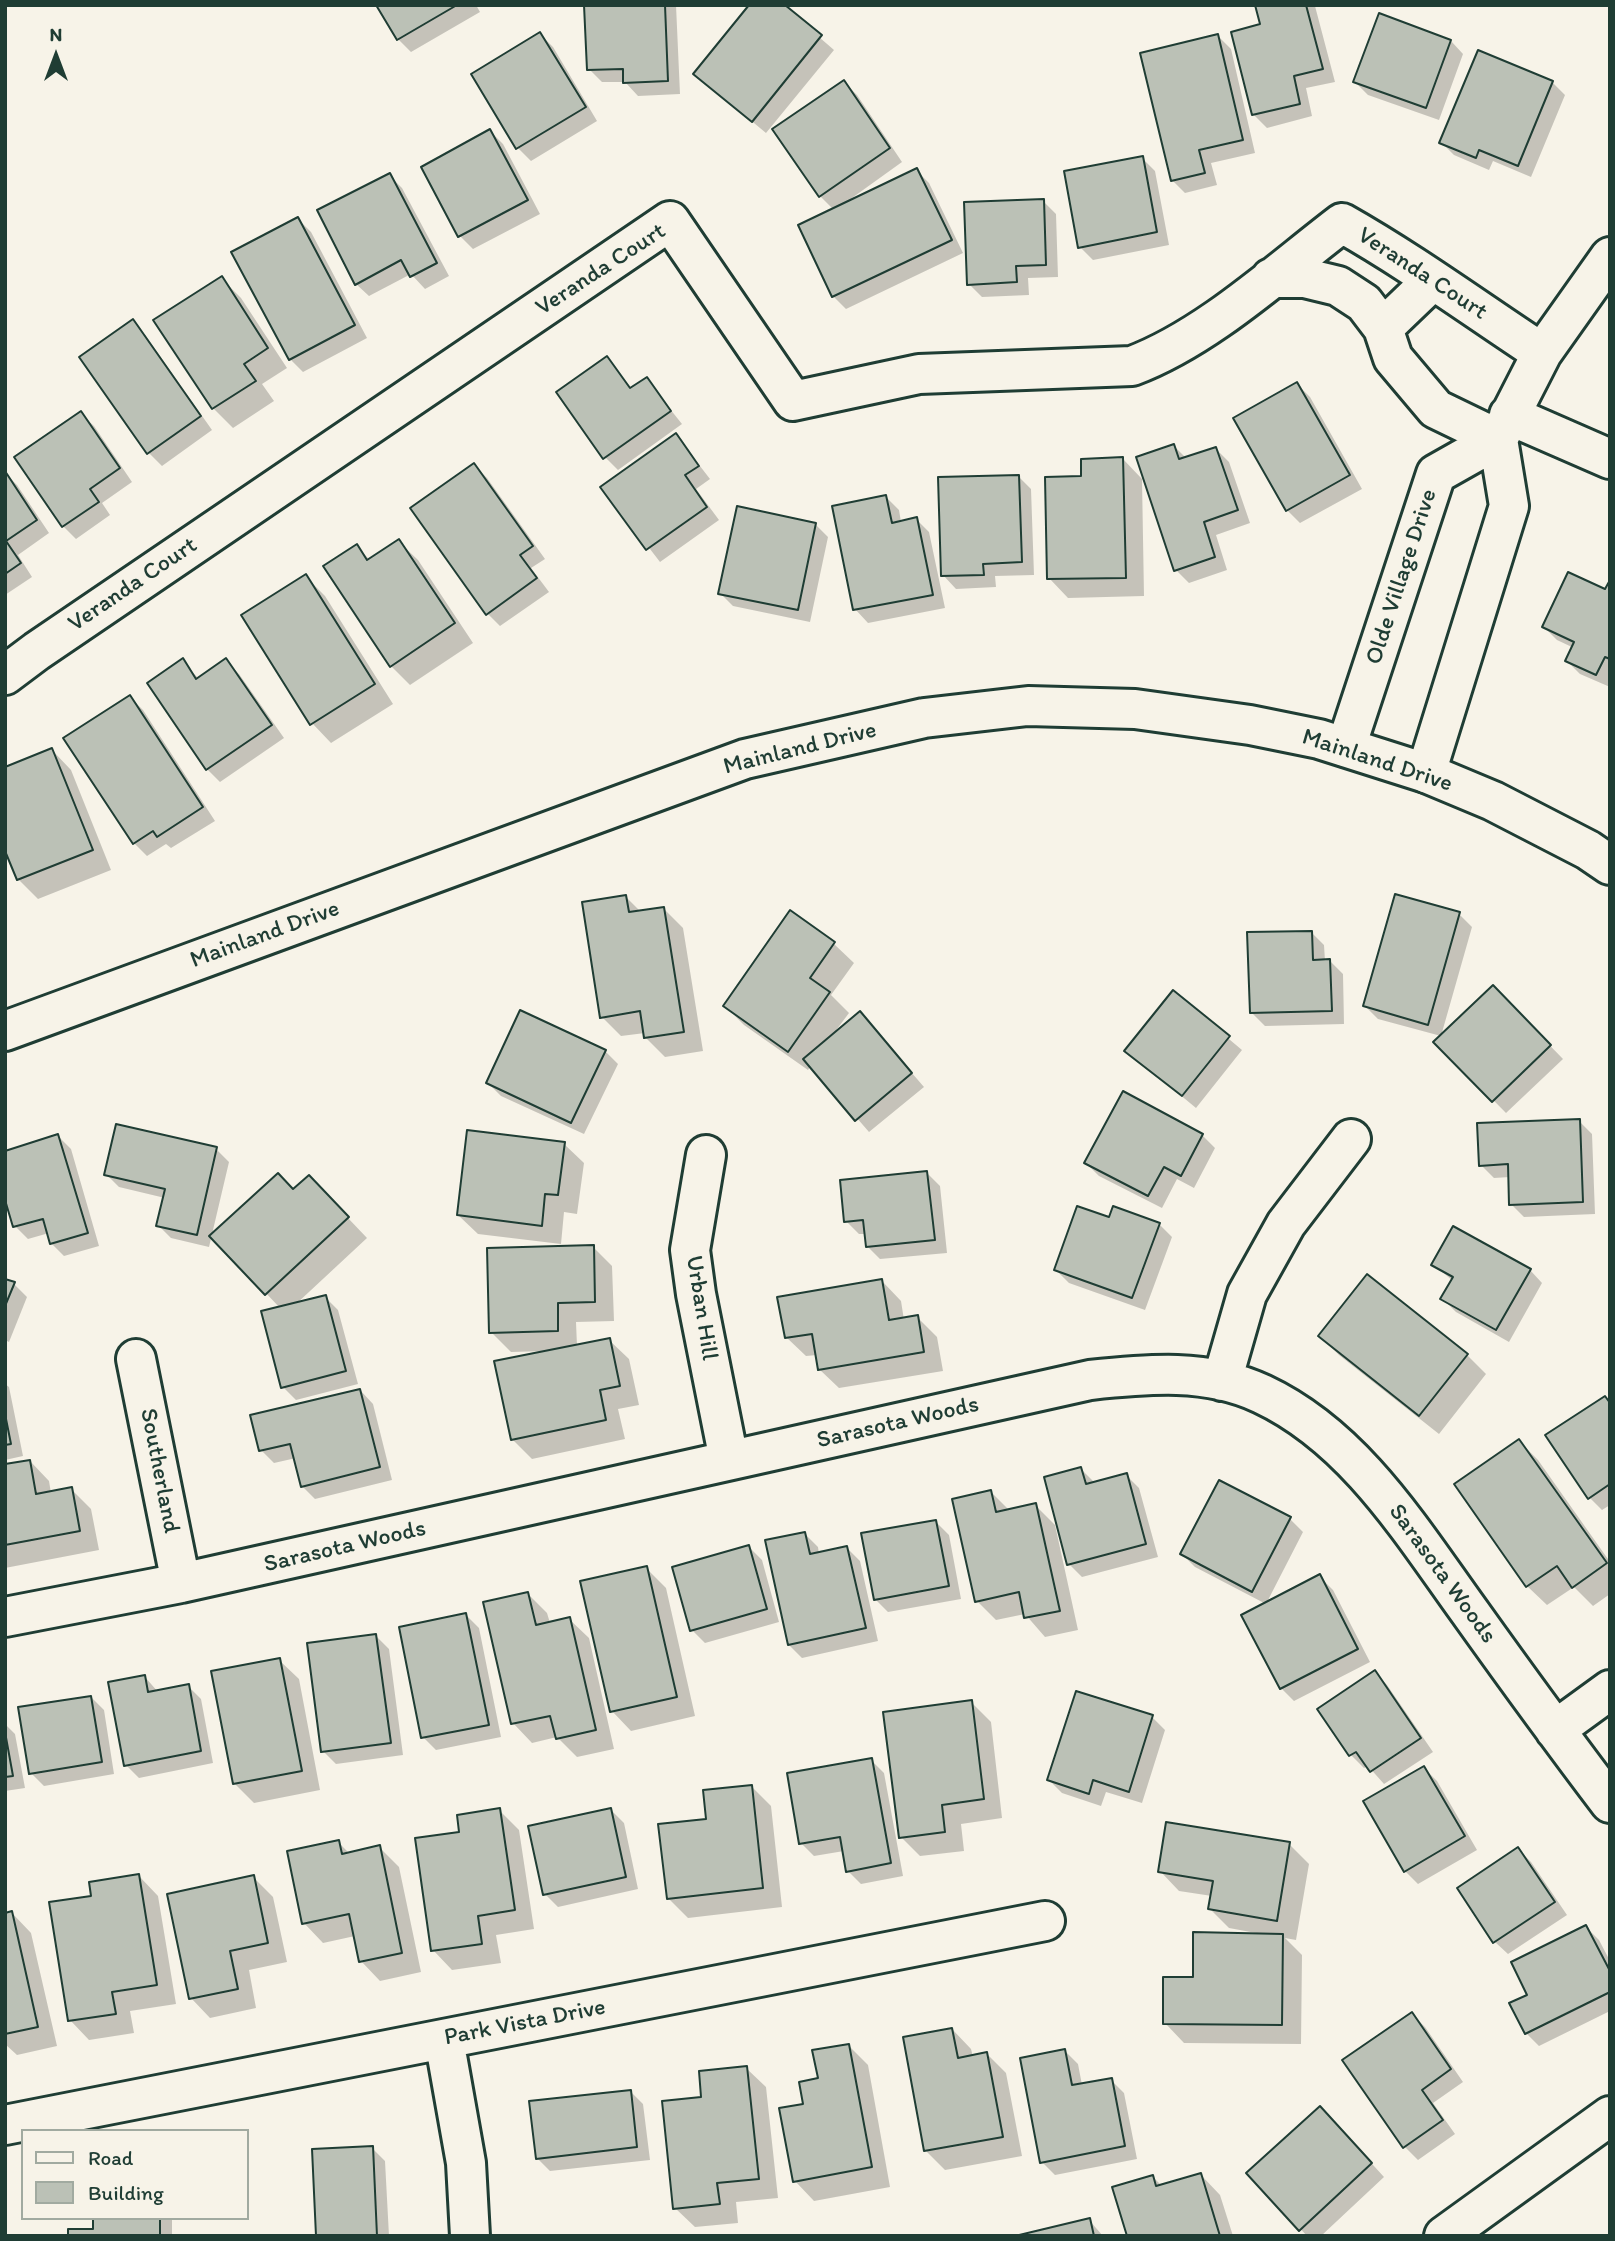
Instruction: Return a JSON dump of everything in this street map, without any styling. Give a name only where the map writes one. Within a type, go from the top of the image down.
[{"type":"street","name":"Veranda Court","points":[[5,676],[37,651],[670,220],[793,401],[919,374],[1132,366],[1156,357],[1271,278],[1342,223],[1406,259],[1432,281],[1542,353]]},
{"type":"street","points":[[1426,772],[1509,506],[1504,427],[1542,353],[1610,257]]},
{"type":"street","points":[[1271,278],[1305,278],[1338,286],[1364,303],[1383,328],[1393,358],[1436,409],[1610,458]]},
{"type":"street","points":[[1383,328],[1432,281]]},
{"type":"street","name":"Olde Village Drive","points":[[1346,747],[1436,474],[1504,427]]},
{"type":"street","name":"Mainland Drive","points":[[5,1031],[745,759],[924,718],[1028,706],[1135,709],[1250,725],[1346,747],[1426,772],[1493,801],[1588,850],[1610,865]]},
{"type":"street","points":[[1222,1381],[1247,1294],[1286,1224],[1351,1139]]},
{"type":"street","name":"Urban Hill","points":[[706,1155],[690,1250],[696,1294],[729,1460]]},
{"type":"street","name":"Southerland","points":[[136,1359],[181,1583]]},
{"type":"street","name":"Sarasota Woods","points":[[5,1617],[181,1583],[1090,1380],[1151,1373],[1222,1381],[1262,1394],[1317,1429],[1378,1486],[1610,1803]]},
{"type":"street","points":[[1555,1730],[1610,1690]]},
{"type":"street","name":"Park Vista Drive","points":[[5,2125],[1045,1921]]},
{"type":"street","points":[[444,2039],[466,2163],[470,2236]]},
{"type":"street","points":[[1444,2236],[1610,2116]]},
{"type":"building","points":[[376,5],[457,5],[397,40]]},
{"type":"building","points":[[584,5],[665,5],[668,81],[623,83],[623,69],[587,70]]},
{"type":"building","points":[[749,5],[785,5],[822,35],[752,122],[693,74]]},
{"type":"building","points":[[1255,5],[1306,5],[1323,69],[1294,76],[1300,104],[1252,115],[1231,32],[1260,24]]},
{"type":"building","points":[[1379,13],[1451,40],[1426,108],[1353,82]]},
{"type":"building","points":[[540,32],[586,107],[516,149],[471,74]]},
{"type":"building","points":[[1218,34],[1243,140],[1199,150],[1205,173],[1171,181],[1140,53]]},
{"type":"building","points":[[1478,50],[1553,81],[1518,166],[1479,150],[1476,158],[1439,143]]},
{"type":"building","points":[[844,80],[890,148],[819,197],[772,129]]},
{"type":"building","points":[[490,129],[528,200],[458,237],[421,167]]},
{"type":"building","points":[[1143,156],[1157,232],[1078,248],[1064,171]]},
{"type":"building","points":[[917,168],[952,240],[832,297],[798,225]]},
{"type":"building","points":[[390,173],[437,263],[410,277],[401,260],[355,285],[317,210]]},
{"type":"building","points":[[1044,199],[1046,265],[1016,266],[1017,282],[967,285],[964,202]]},
{"type":"building","points":[[298,217],[355,325],[289,360],[231,252]]},
{"type":"building","points":[[222,276],[268,348],[244,364],[256,381],[212,409],[153,320]]},
{"type":"building","points":[[133,319],[201,416],[147,454],[79,357]]},
{"type":"building","points":[[607,356],[630,388],[647,377],[671,411],[603,459],[556,392]]},
{"type":"building","points":[[1297,382],[1350,475],[1286,511],[1233,418]]},
{"type":"building","points":[[81,411],[120,468],[90,489],[99,502],[62,527],[14,457]]},
{"type":"building","points":[[676,433],[699,466],[685,475],[707,507],[646,550],[600,487]]},
{"type":"building","points":[[1174,444],[1179,459],[1216,447],[1238,510],[1204,522],[1215,557],[1174,571],[1136,457]]},
{"type":"building","points":[[1123,457],[1126,578],[1047,579],[1045,477],[1081,476],[1081,459]]},
{"type":"building","points":[[474,463],[533,546],[520,555],[537,578],[486,615],[410,508]]},
{"type":"building","points":[[5,471],[37,520],[6,541],[21,563],[5,574]]},
{"type":"building","points":[[1019,475],[1022,562],[983,564],[984,575],[941,576],[938,477]]},
{"type":"building","points":[[886,495],[892,523],[917,517],[933,595],[853,610],[832,506]]},
{"type":"building","points":[[737,506],[816,523],[798,610],[718,594]]},
{"type":"building","points":[[399,539],[455,623],[390,667],[323,566],[357,544],[367,560]]},
{"type":"building","points":[[1568,572],[1605,589],[1610,580],[1610,659],[1605,657],[1596,675],[1565,661],[1574,642],[1542,627]]},
{"type":"building","points":[[306,574],[375,684],[310,725],[241,615]]},
{"type":"building","points":[[183,658],[196,679],[226,658],[272,725],[206,770],[147,683]]},
{"type":"building","points":[[130,695],[203,807],[157,837],[153,831],[133,844],[63,738]]},
{"type":"building","points":[[52,748],[93,850],[17,880],[5,851],[5,767]]},
{"type":"building","points":[[1395,894],[1460,912],[1428,1025],[1363,1006]]},
{"type":"building","points":[[626,895],[629,912],[664,907],[684,1032],[644,1038],[640,1011],[600,1018],[582,902]]},
{"type":"building","points":[[790,910],[835,942],[810,978],[830,992],[788,1052],[723,1006]]},
{"type":"building","points":[[1312,931],[1313,960],[1330,959],[1332,1011],[1250,1013],[1247,932]]},
{"type":"building","points":[[1493,985],[1551,1045],[1492,1102],[1433,1042]]},
{"type":"building","points":[[1173,990],[1230,1036],[1182,1096],[1124,1051]]},
{"type":"building","points":[[520,1010],[606,1050],[571,1123],[486,1083]]},
{"type":"building","points":[[860,1011],[912,1073],[855,1121],[803,1059]]},
{"type":"building","points":[[1123,1091],[1203,1134],[1181,1176],[1164,1167],[1148,1196],[1084,1163]]},
{"type":"building","points":[[1580,1119],[1583,1202],[1509,1205],[1508,1164],[1479,1166],[1477,1123]]},
{"type":"building","points":[[116,1124],[217,1147],[197,1235],[156,1226],[165,1189],[104,1175]]},
{"type":"building","points":[[467,1130],[565,1142],[558,1195],[545,1194],[542,1226],[457,1215]]},
{"type":"building","points":[[58,1134],[88,1233],[50,1244],[43,1219],[13,1227],[5,1200],[5,1151]]},
{"type":"building","points":[[927,1171],[935,1240],[866,1247],[863,1220],[844,1222],[840,1180]]},
{"type":"building","points":[[278,1173],[293,1189],[309,1175],[349,1217],[265,1295],[209,1236]]},
{"type":"building","points":[[1077,1206],[1109,1217],[1113,1206],[1160,1223],[1132,1298],[1054,1270]]},
{"type":"building","points":[[1453,1226],[1531,1269],[1496,1330],[1440,1299],[1453,1277],[1431,1265]]},
{"type":"building","points":[[594,1245],[595,1302],[558,1303],[558,1331],[489,1333],[487,1248]]},
{"type":"building","points":[[1367,1274],[1468,1354],[1419,1416],[1318,1336]]},
{"type":"building","points":[[5,1279],[15,1282],[5,1306]]},
{"type":"building","points":[[882,1279],[889,1320],[918,1315],[924,1352],[818,1370],[812,1334],[785,1338],[777,1297]]},
{"type":"building","points":[[326,1295],[346,1371],[281,1388],[261,1311]]},
{"type":"building","points":[[610,1338],[620,1386],[600,1390],[606,1420],[511,1440],[494,1361]]},
{"type":"building","points":[[360,1389],[380,1467],[301,1487],[290,1444],[259,1451],[250,1415]]},
{"type":"building","points":[[1605,1396],[1610,1403],[1610,1484],[1588,1499],[1545,1435]]},
{"type":"building","points":[[5,1414],[11,1444],[5,1445]]},
{"type":"building","points":[[1519,1439],[1607,1563],[1572,1588],[1557,1566],[1526,1587],[1454,1484]]},
{"type":"building","points":[[30,1460],[36,1494],[72,1487],[80,1531],[5,1545],[5,1464]]},
{"type":"building","points":[[1081,1467],[1086,1484],[1127,1473],[1146,1544],[1067,1565],[1044,1477]]},
{"type":"building","points":[[1219,1480],[1291,1517],[1252,1592],[1180,1554]]},
{"type":"building","points":[[991,1490],[996,1512],[1036,1503],[1060,1611],[1024,1618],[1019,1592],[975,1602],[952,1499]]},
{"type":"building","points":[[936,1520],[949,1586],[874,1600],[861,1533]]},
{"type":"building","points":[[805,1532],[810,1554],[847,1546],[866,1628],[788,1645],[765,1540]]},
{"type":"building","points":[[749,1545],[767,1609],[690,1631],[672,1567]]},
{"type":"building","points":[[647,1566],[677,1697],[610,1712],[580,1581]]},
{"type":"building","points":[[1320,1574],[1358,1649],[1280,1689],[1241,1615]]},
{"type":"building","points":[[528,1592],[536,1625],[570,1617],[596,1730],[556,1739],[550,1716],[511,1724],[483,1602]]},
{"type":"building","points":[[466,1613],[489,1725],[421,1738],[399,1627]]},
{"type":"building","points":[[376,1634],[391,1743],[321,1752],[307,1643]]},
{"type":"building","points":[[280,1658],[302,1771],[233,1784],[211,1671]]},
{"type":"building","points":[[1375,1670],[1421,1738],[1370,1772],[1356,1752],[1349,1756],[1317,1709]]},
{"type":"building","points":[[145,1675],[148,1692],[189,1684],[201,1751],[124,1766],[108,1682]]},
{"type":"building","points":[[1076,1691],[1153,1715],[1129,1792],[1093,1780],[1089,1794],[1047,1780]]},
{"type":"building","points":[[91,1696],[102,1762],[29,1774],[18,1707]]},
{"type":"building","points":[[972,1700],[984,1799],[942,1805],[945,1832],[899,1838],[883,1712]]},
{"type":"building","points":[[5,1732],[13,1776],[5,1777]]},
{"type":"building","points":[[872,1758],[891,1863],[846,1872],[840,1837],[799,1844],[787,1773]]},
{"type":"building","points":[[1424,1766],[1465,1836],[1404,1872],[1363,1801]]},
{"type":"building","points":[[752,1785],[763,1888],[667,1899],[658,1824],[706,1819],[703,1790]]},
{"type":"building","points":[[500,1808],[515,1910],[478,1916],[482,1944],[431,1951],[415,1838],[459,1832],[457,1815]]},
{"type":"building","points":[[611,1808],[626,1877],[543,1895],[528,1826]]},
{"type":"building","points":[[1166,1822],[1290,1842],[1277,1921],[1208,1909],[1213,1881],[1158,1872]]},
{"type":"building","points":[[339,1840],[342,1854],[380,1845],[402,1953],[359,1962],[349,1914],[302,1924],[287,1851]]},
{"type":"building","points":[[1518,1847],[1555,1902],[1493,1943],[1457,1888]]},
{"type":"building","points":[[139,1874],[157,1985],[112,1992],[116,2014],[68,2021],[49,1902],[91,1896],[89,1882]]},
{"type":"building","points":[[254,1875],[268,1943],[230,1951],[238,1989],[189,1999],[167,1894]]},
{"type":"building","points":[[12,1911],[38,2027],[5,2034],[5,1913]]},
{"type":"building","points":[[1586,1925],[1610,1971],[1610,1992],[1525,2034],[1509,2003],[1527,1995],[1511,1962]]},
{"type":"building","points":[[1193,1932],[1283,1934],[1282,2025],[1163,2024],[1163,1977],[1193,1977]]},
{"type":"building","points":[[1412,2012],[1451,2069],[1422,2090],[1443,2120],[1403,2148],[1342,2060]]},
{"type":"building","points":[[952,2028],[958,2058],[987,2052],[1003,2137],[924,2151],[903,2037]]},
{"type":"building","points":[[849,2044],[872,2167],[793,2182],[779,2108],[803,2104],[799,2082],[818,2078],[812,2050]]},
{"type":"building","points":[[1065,2049],[1072,2085],[1112,2078],[1125,2146],[1040,2163],[1020,2058]]},
{"type":"building","points":[[747,2066],[759,2179],[717,2183],[720,2204],[673,2209],[662,2101],[701,2097],[699,2071]]},
{"type":"building","points":[[631,2090],[637,2147],[536,2159],[529,2101]]},
{"type":"building","points":[[1320,2106],[1372,2163],[1299,2231],[1246,2173]]},
{"type":"building","points":[[373,2146],[377,2236],[316,2236],[312,2149]]},
{"type":"building","points":[[1201,2173],[1220,2236],[1127,2236],[1112,2187],[1153,2175],[1156,2186]]},
{"type":"building","points":[[1090,2218],[1094,2236],[1015,2236]]},
{"type":"building","points":[[93,2220],[160,2220],[160,2236],[68,2236],[68,2229],[93,2229]]}]
